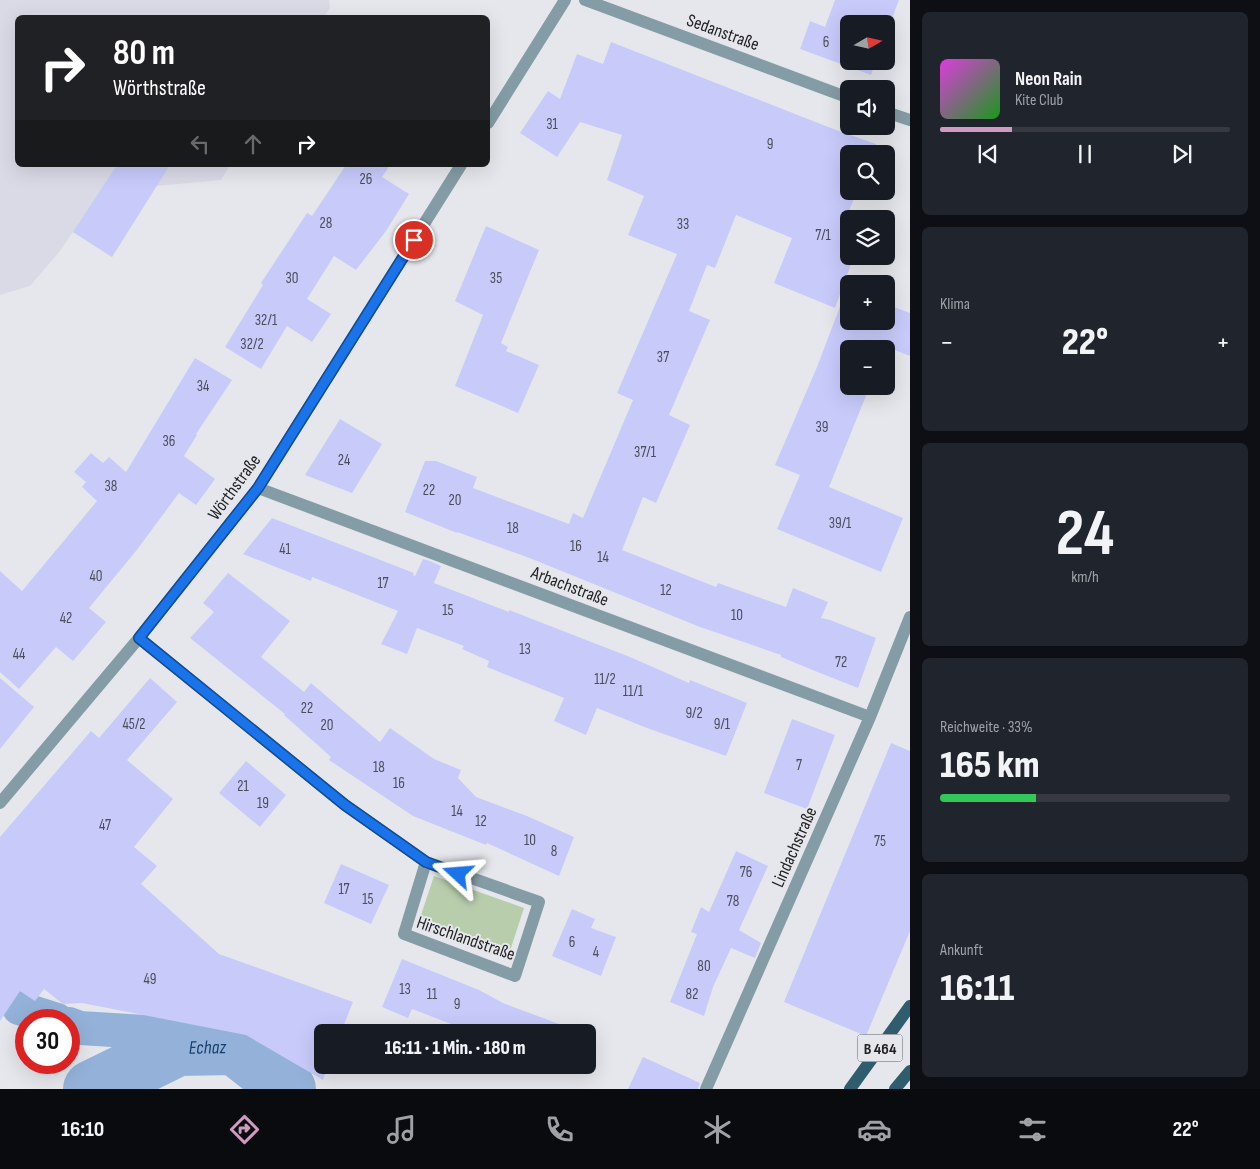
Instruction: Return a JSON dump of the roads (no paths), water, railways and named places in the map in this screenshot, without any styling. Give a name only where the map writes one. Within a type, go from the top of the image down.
[{"type":"main road","name":"B 464","points":[[850,1089],[910,1006]]},
{"type":"main road","name":"B 464","points":[[895,1089],[910,1071]]},
{"type":"street","points":[[490,120],[565,0]]},
{"type":"street","name":"Sedanstraße","points":[[585,0],[840,95]]},
{"type":"street","points":[[895,115],[910,120]]},
{"type":"street","name":"Wörthstraße","points":[[0,803],[139,638],[258,488],[460,167]]},
{"type":"street","name":"Arbachstraße","points":[[258,488],[870,717]]},
{"type":"street","name":"Lindachstraße","points":[[706,1089],[870,717],[910,618]]},
{"type":"street","name":"Hirschlandstraße","points":[[139,638],[345,805],[426,862],[539,902],[515,976],[404,934],[426,862]]},
{"type":"waterway","points":[[80,1028],[177,1034],[235,1046]]},
{"type":"waterway","name":"Echaz","points":[[92,1089],[178,1047],[235,1046],[287,1089]]}]
